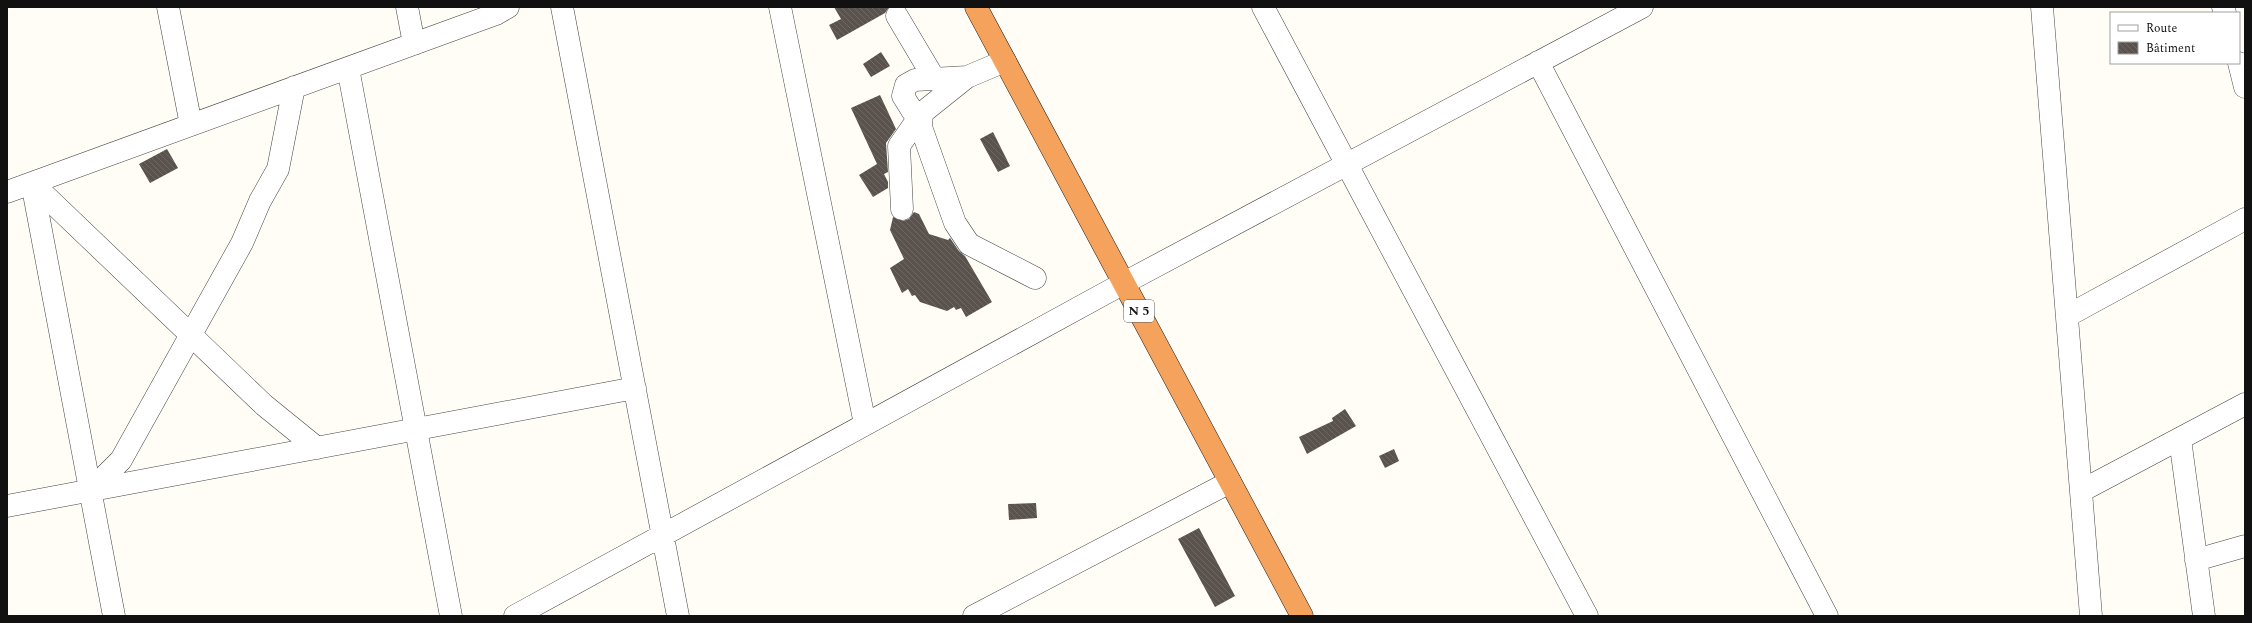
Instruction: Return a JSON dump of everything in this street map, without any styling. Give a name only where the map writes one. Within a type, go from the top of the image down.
[{"type":"highway","name":"N 5","points":[[976,7],[1302,616]]},
{"type":"street","points":[[168,7],[191,125]]},
{"type":"street","points":[[407,7],[414,44]]},
{"type":"street","points":[[7,192],[496,14],[508,7]]},
{"type":"street","points":[[562,7],[678,616]]},
{"type":"street","points":[[780,7],[865,424]]},
{"type":"street","points":[[1263,7],[1587,616]]},
{"type":"street","points":[[515,616],[1124,283],[1642,7]]},
{"type":"street","points":[[2042,7],[2091,616]]},
{"type":"street","points":[[897,16],[935,80]]},
{"type":"street","points":[[902,210],[899,146],[922,112],[967,77],[1005,61]]},
{"type":"street","points":[[1538,62],[1827,616]]},
{"type":"street","points":[[2239,64],[2245,87]]},
{"type":"street","points":[[348,68],[451,616]]},
{"type":"street","points":[[922,112],[913,112],[908,107],[903,96],[906,85],[915,80],[967,77]]},
{"type":"street","points":[[90,491],[121,460],[242,243],[260,201],[278,169],[294,87]]},
{"type":"street","points":[[922,112],[921,127],[955,223],[968,244],[1035,278]]},
{"type":"street","points":[[32,183],[264,405],[317,448]]},
{"type":"street","points":[[32,183],[114,616]]},
{"type":"street","points":[[2067,316],[2245,219]]},
{"type":"street","points":[[7,506],[635,388]]},
{"type":"street","points":[[2081,491],[2245,404]]},
{"type":"street","points":[[2180,439],[2204,616]]},
{"type":"street","points":[[974,616],[1230,482]]},
{"type":"street","points":[[2196,560],[2245,546]]},
{"type":"building","points":[[834,7],[889,7],[885,13],[837,40],[829,25],[841,19]]},
{"type":"building","points":[[881,52],[890,66],[871,77],[863,64]]},
{"type":"building","points":[[880,95],[896,129],[886,143],[888,172],[884,174],[888,182],[888,188],[873,197],[859,175],[877,164],[851,108]]},
{"type":"building","points":[[993,132],[1010,166],[998,172],[980,139]]},
{"type":"building","points":[[167,149],[178,168],[150,183],[139,164]]},
{"type":"building","points":[[914,212],[919,214],[929,234],[948,240],[950,238],[959,251],[965,256],[992,302],[966,317],[961,308],[956,310],[954,307],[947,311],[920,302],[915,295],[912,296],[908,289],[902,293],[890,268],[904,259],[890,230],[893,217],[903,221],[909,219]]},
{"type":"building","points":[[1345,409],[1356,426],[1307,454],[1299,437],[1333,421],[1332,418]]},
{"type":"building","points":[[1394,449],[1399,461],[1385,468],[1379,456]]},
{"type":"building","points":[[1036,503],[1037,518],[1009,520],[1008,504]]},
{"type":"building","points":[[1199,528],[1235,596],[1215,607],[1178,539]]}]
